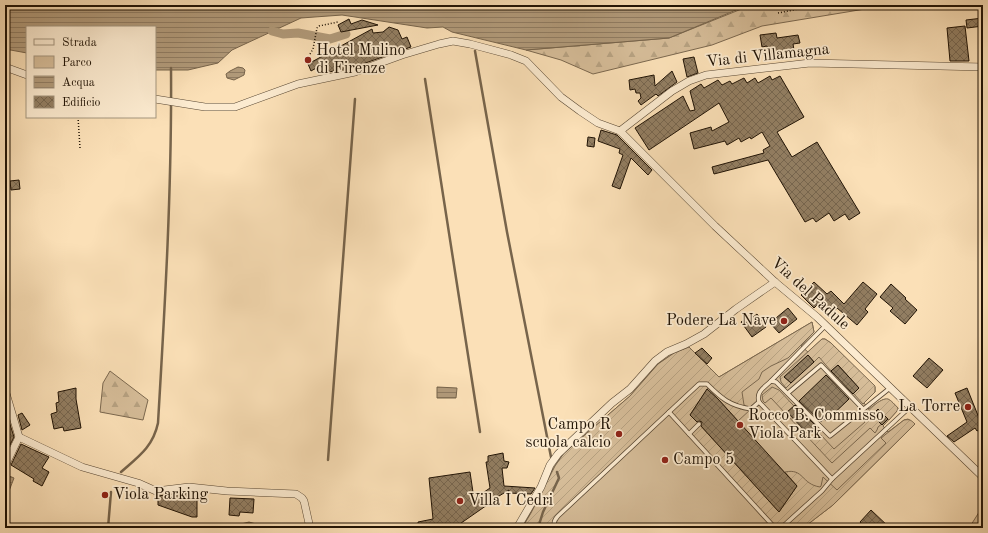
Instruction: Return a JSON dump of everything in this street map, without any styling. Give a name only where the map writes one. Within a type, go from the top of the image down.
[{"type":"street","points":[[156,99],[205,107],[235,107],[298,84],[355,72],[402,55],[453,41],[511,55],[526,61],[561,97],[580,111],[598,123],[620,130]]},
{"type":"street","name":"Via di Villamagna","points":[[620,130],[672,91],[689,81],[706,75],[810,63],[983,67]]},
{"type":"street","points":[[5,67],[26,75]]},
{"type":"street","name":"Via del Padule","points":[[620,130],[715,226],[825,326],[983,477]]},
{"type":"street","points":[[517,528],[541,487],[550,464],[558,454],[612,403],[630,389],[655,361],[667,352],[704,334],[736,309],[775,282]]},
{"type":"street","points":[[5,390],[19,437],[5,466]]},
{"type":"street","points":[[19,437],[82,467],[138,483],[156,491],[189,487],[227,491],[296,494],[304,501],[310,528]]},
{"type":"lane","points":[[825,326],[759,392],[758,397],[759,402],[832,479]]},
{"type":"lane","points":[[788,393],[821,365],[863,409]]},
{"type":"lane","points":[[771,381],[776,382],[788,393],[830,436],[890,388]]},
{"type":"lane","points":[[555,528],[554,520],[558,516],[699,384],[707,384],[722,399],[743,408],[751,409],[759,402]]},
{"type":"lane","points":[[782,528],[822,491],[832,479],[910,407]]},
{"type":"lane","points":[[669,412],[775,528]]},
{"type":"lane","points":[[689,434],[699,424]]},
{"type":"path","points":[[778,13],[819,5]]},
{"type":"path","points":[[310,54],[313,49],[316,28],[338,22]]},
{"type":"path","points":[[78,118],[80,148]]},
{"type":"green space","points":[[759,5],[875,5],[865,9],[762,26],[712,45],[593,74],[561,60],[526,50],[669,38],[744,8]]},
{"type":"green space","name":"Rocco B. Commisso Viola Park","points":[[812,322],[814,332],[801,346],[808,352],[822,339],[825,339],[831,343],[875,387],[875,392],[864,403],[869,409],[884,400],[890,401],[894,404],[898,408],[897,411],[883,426],[888,432],[904,420],[908,419],[915,424],[833,505],[803,528],[522,528],[552,471],[564,453],[630,396],[658,364],[674,353],[689,347],[719,377]]},
{"type":"green space","points":[[812,322],[814,332],[788,358],[762,372],[759,379],[742,392],[744,405],[751,409],[738,421],[708,388],[690,415],[779,512],[797,486],[785,472],[796,472],[809,483],[820,487],[823,477],[837,490],[886,443],[881,438],[904,420],[910,420],[915,424],[833,505],[803,528],[775,528],[669,412],[558,516],[555,528],[522,528],[555,466],[564,453],[630,396],[658,364],[674,353],[689,347],[719,377]]},
{"type":"green space","points":[[822,339],[825,339],[831,343],[875,386],[875,392],[863,404],[853,393],[858,387],[838,365],[831,371],[819,357],[814,362],[808,355],[785,377],[791,383],[786,388],[781,382],[780,377]]},
{"type":"green space","points":[[110,371],[148,400],[143,420],[100,412],[103,383]]},
{"type":"green space","points":[[772,387],[779,390],[834,449],[865,422],[861,417],[878,402],[888,399],[898,408],[889,420],[888,419],[878,427],[875,433],[870,428],[832,463],[771,398],[765,403],[763,401],[762,395]]},
{"type":"green space","points":[[983,506],[983,528],[969,528]]},
{"type":"water","points":[[5,5],[755,5],[741,8],[669,38],[526,50],[452,32],[443,27],[427,28],[342,15],[301,18],[232,50],[218,63],[188,70],[156,70],[156,26],[26,26],[26,53],[5,49]]},
{"type":"water","points":[[238,67],[245,70],[244,75],[234,80],[227,78],[226,74]]},
{"type":"water","points":[[437,387],[457,388],[456,398],[437,398]]},
{"type":"water","points":[[7,475],[14,478],[9,491],[5,490]]},
{"type":"water","points":[[249,522],[256,524],[257,528],[241,527],[241,524]]},
{"type":"building","points":[[983,18],[983,26],[967,28],[966,20]]},
{"type":"building","points":[[349,19],[351,24],[362,20],[378,25],[341,32],[338,25]]},
{"type":"building","points":[[965,26],[969,61],[950,61],[947,28]]},
{"type":"building","points":[[389,27],[398,30],[402,39],[407,37],[411,47],[354,67],[329,72],[325,63],[311,71],[308,64],[372,29],[373,33],[383,32]]},
{"type":"building","points":[[776,33],[777,38],[798,35],[800,43],[793,44],[794,50],[768,55],[767,46],[762,47],[760,35]]},
{"type":"building","points":[[694,57],[698,73],[687,77],[683,59]]},
{"type":"building","points":[[672,71],[677,82],[658,96],[656,94],[641,105],[638,101],[641,98],[640,93],[636,93],[635,89],[630,90],[629,80],[654,75],[655,86]]},
{"type":"building","points":[[770,76],[772,80],[780,76],[804,117],[777,132],[792,157],[817,142],[860,213],[849,220],[845,214],[834,221],[829,213],[816,222],[813,218],[805,222],[768,160],[714,174],[712,167],[764,153],[763,150],[770,146],[762,132],[751,139],[750,137],[741,142],[739,138],[727,145],[725,141],[694,149],[690,133],[711,127],[712,131],[729,122],[719,103],[649,150],[635,128],[683,96],[690,111],[695,110],[690,91],[701,84],[704,88],[718,80],[722,85],[730,81],[732,84],[744,78],[747,83],[755,78],[758,83]]},
{"type":"building","points":[[601,130],[617,135],[652,170],[648,175],[631,158],[620,189],[612,186],[623,155],[619,153],[620,149],[598,141]]},
{"type":"building","points":[[588,137],[595,138],[594,147],[587,146]]},
{"type":"building","points":[[19,180],[20,189],[11,190],[10,181]]},
{"type":"building","points":[[814,282],[827,294],[831,291],[844,304],[863,282],[877,294],[865,309],[868,312],[857,325],[837,308],[831,315],[819,303],[814,308],[801,295]]},
{"type":"building","points":[[891,284],[917,310],[905,324],[890,311],[893,308],[880,297]]},
{"type":"building","name":"Podere La Nave","points":[[788,308],[797,319],[779,333],[770,323]]},
{"type":"building","points":[[757,314],[766,327],[752,337],[741,322],[750,315],[752,318]]},
{"type":"building","points":[[702,348],[712,358],[707,364],[695,353]]},
{"type":"building","points":[[808,355],[814,362],[791,383],[784,377]]},
{"type":"building","points":[[929,358],[943,370],[927,388],[913,376]]},
{"type":"building","points":[[838,365],[859,388],[853,394],[831,371]]},
{"type":"building","points":[[826,375],[849,399],[826,421],[824,419],[821,422],[799,401]]},
{"type":"building","points":[[76,388],[76,399],[81,428],[64,431],[63,427],[54,429],[51,414],[57,412],[56,403],[59,402],[58,392]]},
{"type":"building","name":"La Torre","points":[[967,388],[983,428],[977,431],[975,428],[954,442],[947,436],[967,422],[955,393]]},
{"type":"building","points":[[707,389],[718,399],[797,486],[779,512],[701,426],[702,422],[697,422],[690,415]]},
{"type":"building","points":[[795,405],[816,426],[808,434],[787,412]]},
{"type":"building","points":[[878,409],[888,419],[882,425],[872,415]]},
{"type":"building","points":[[22,413],[30,425],[22,430],[18,415]]},
{"type":"building","points":[[8,418],[14,437],[8,449],[5,449],[5,419]]},
{"type":"building","points":[[21,444],[49,457],[42,468],[49,472],[42,486],[33,481],[34,479],[11,465]]},
{"type":"building","name":"Villa I Cedri","points":[[503,453],[504,461],[509,462],[507,468],[502,468],[504,486],[535,488],[531,494],[508,493],[509,490],[489,502],[490,503],[454,528],[418,528],[418,522],[433,519],[429,478],[470,472],[474,499],[490,488],[486,462],[488,462],[488,456]]},
{"type":"building","points":[[180,493],[202,493],[202,500],[197,500],[197,517],[192,517],[158,505],[158,496]]},
{"type":"building","points":[[230,498],[254,499],[253,513],[240,512],[239,516],[229,515]]},
{"type":"building","points":[[871,510],[890,528],[865,528],[860,522]]},
{"type":"waterway","points":[[272,31],[283,34],[298,33],[330,39],[346,34]]},
{"type":"waterway","points":[[475,51],[507,232],[551,457]]},
{"type":"waterway","points":[[121,472],[149,445],[158,423],[169,201],[171,68]]},
{"type":"waterway","points":[[425,79],[480,432]]},
{"type":"waterway","points":[[328,460],[355,99]]},
{"type":"waterway","points":[[538,528],[543,512],[559,478],[557,472]]},
{"type":"waterway","points":[[108,528],[111,492]]},
{"type":"place","name":"Hotel Mulino di Firenze","points":[[308,60]]},
{"type":"place","name":"Podere La Nave","points":[[784,321]]},
{"type":"place","name":"La Torre","points":[[968,407]]},
{"type":"place","name":"Rocco B. Commisso Viola Park","points":[[740,425]]},
{"type":"place","name":"Campo R scuola calcio","points":[[619,434]]},
{"type":"place","name":"Campo 5","points":[[665,460]]},
{"type":"place","name":"Viola Parking","points":[[105,495]]},
{"type":"place","name":"Villa I Cedri","points":[[460,501]]}]
